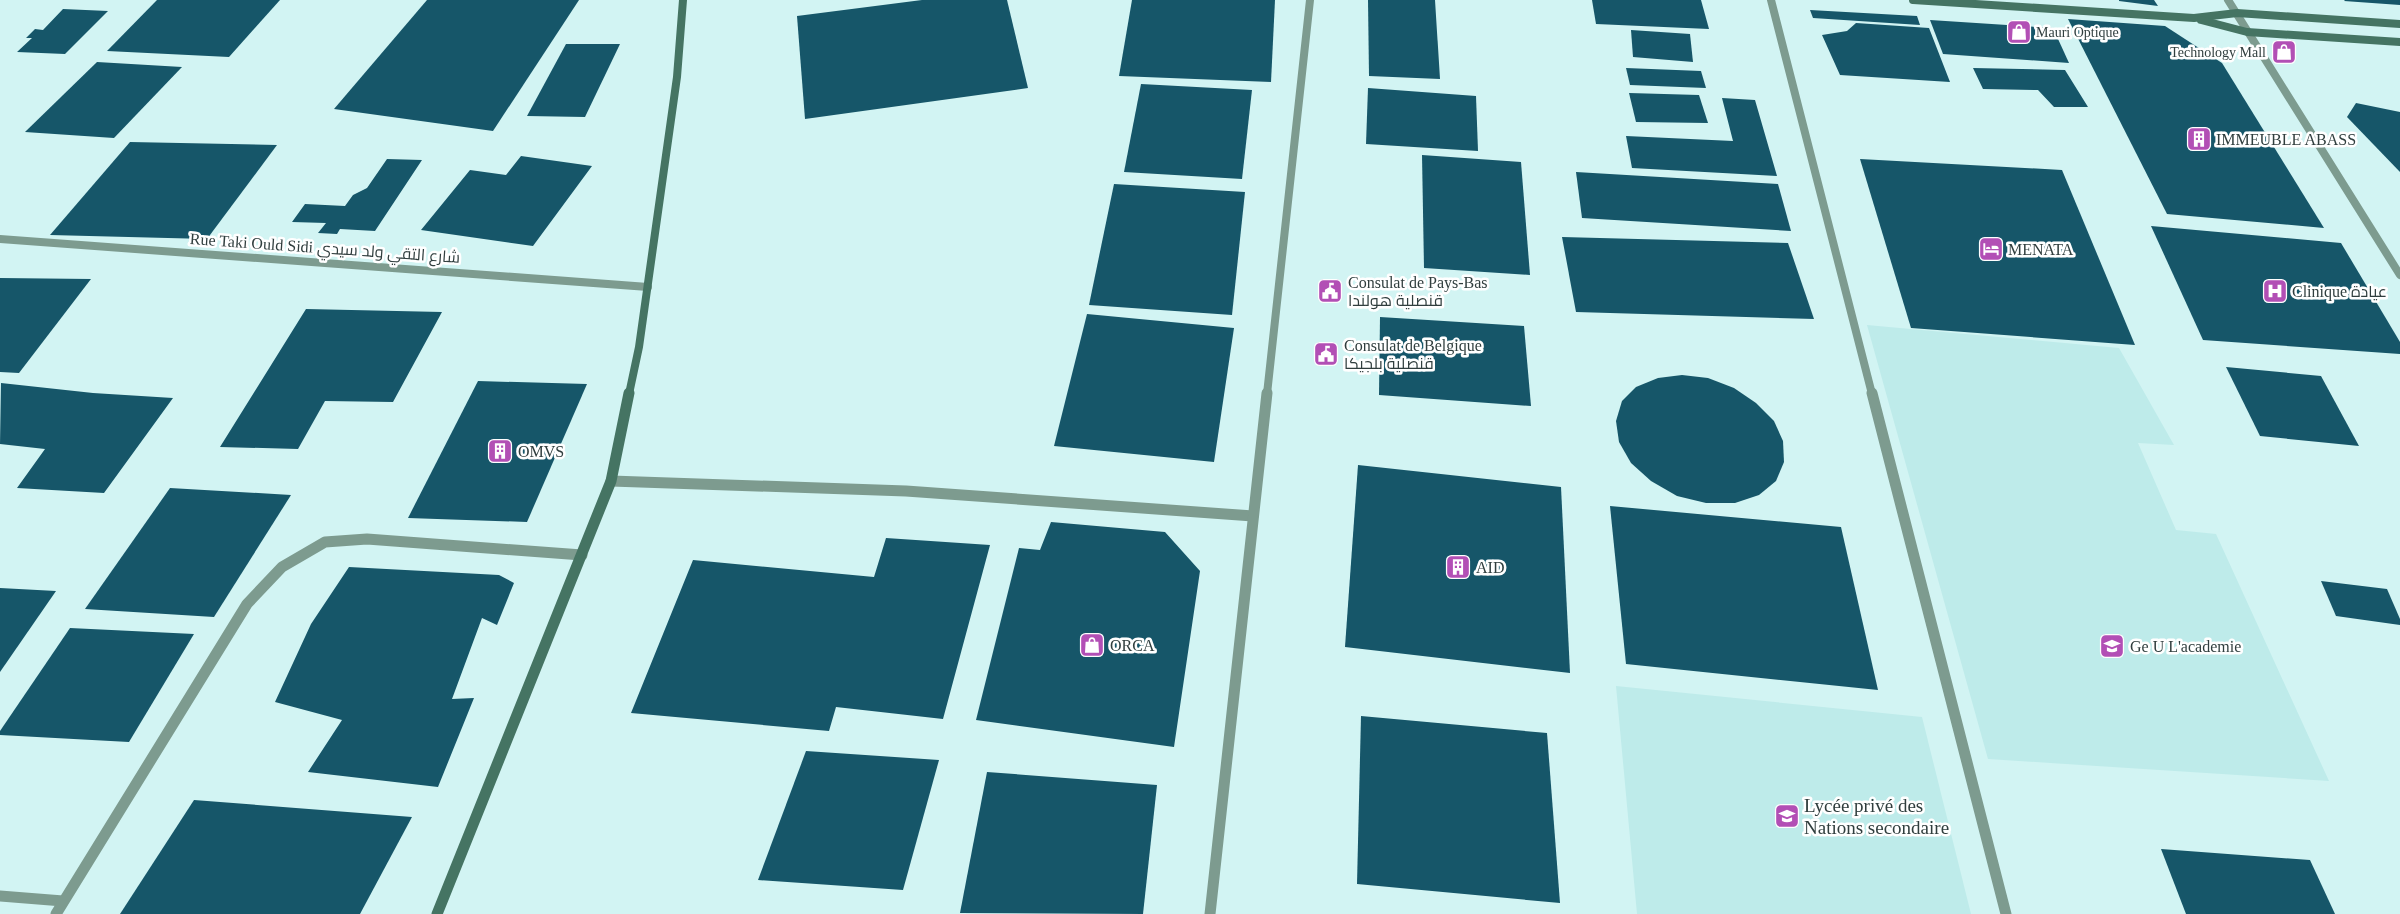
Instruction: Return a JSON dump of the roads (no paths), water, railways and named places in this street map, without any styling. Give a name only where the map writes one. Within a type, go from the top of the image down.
[{"type":"street","points":[[437,914],[611,481],[639,347],[648,287],[677,78],[683,0]]},
{"type":"street","points":[[1210,914],[1310,0]]},
{"type":"street","points":[[1771,0],[2006,914]]},
{"type":"street","points":[[1913,0],[2194,18],[2236,13],[2400,24]]},
{"type":"street","points":[[2228,0],[2400,276]]},
{"type":"street","points":[[2194,18],[2247,32],[2400,42]]},
{"type":"street","name":"Rue Taki Ould Sidi شارع التقي ولد سيدي","points":[[0,239],[648,287]]},
{"type":"street","points":[[611,481],[906,491],[1253,516]]},
{"type":"street","points":[[56,914],[247,604],[282,567],[325,542],[367,539],[582,555]]},
{"type":"street","points":[[0,896],[63,901]]},
{"type":"place","name":"Mauri Optique","points":[[2019,32]]},
{"type":"place","name":"Technology Mall","points":[[2284,52]]},
{"type":"place","name":"IMMEUBLE ABASS","points":[[2199,139]]},
{"type":"place","name":"MENATA","points":[[1991,249]]},
{"type":"place","name":"Consulat de Pays-Bas قنصلية هولندا","points":[[1330,291]]},
{"type":"place","name":"Clinique عيادة","points":[[2275,291]]},
{"type":"place","name":"Consulat de Belgique قنصلية بلجيكا","points":[[1326,354]]},
{"type":"place","name":"OMVS","points":[[500,451]]},
{"type":"place","name":"AID","points":[[1458,567]]},
{"type":"place","name":"ORCA","points":[[1092,645]]},
{"type":"place","name":"Ge U L'academie","points":[[2112,646]]},
{"type":"place","name":"Lycée privé des Nations secondaire","points":[[1787,816]]}]
